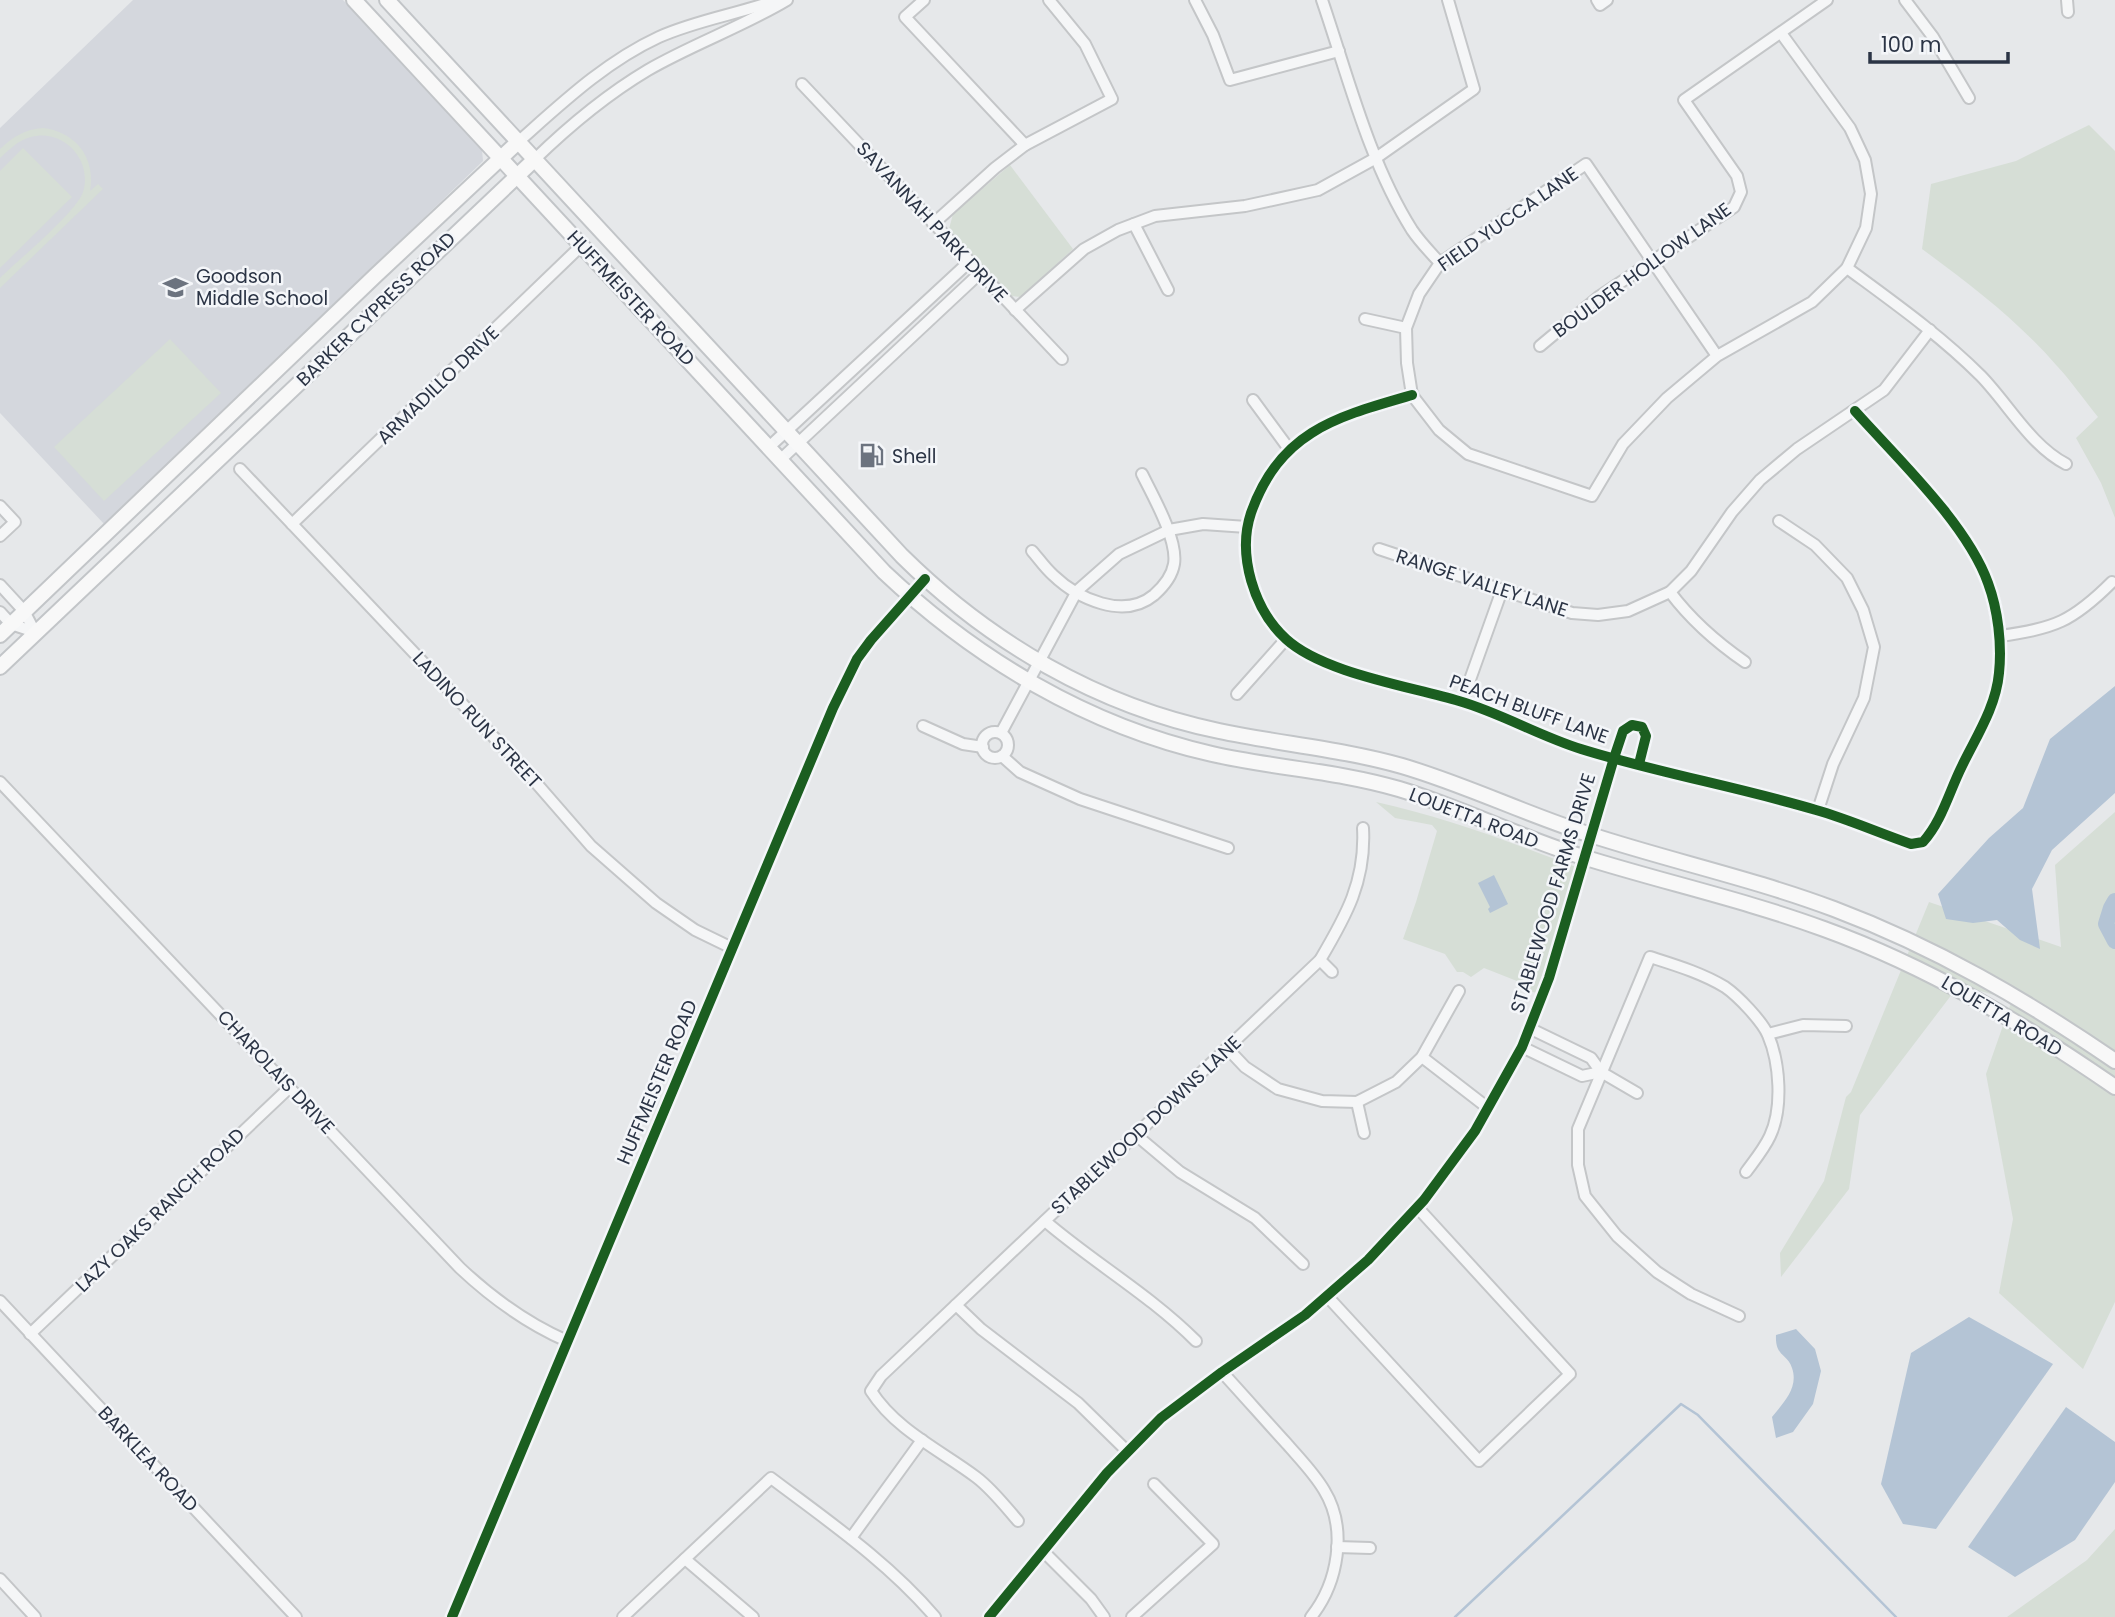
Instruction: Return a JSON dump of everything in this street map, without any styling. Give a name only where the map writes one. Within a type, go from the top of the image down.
[{"type":"main road","name":"HUFFMEISTER ROAD","points":[[354,0],[779,461],[909,596]]},
{"type":"main road","name":"HUFFMEISTER ROAD","points":[[387,0],[797,445],[925,579]]},
{"type":"main road","name":"BARKER CYPRESS ROAD","points":[[0,635],[374,276],[518,142]]},
{"type":"main road","name":"BARKER CYPRESS ROAD","points":[[0,667],[534,160]]},
{"type":"main road","points":[[374,276],[392,294]]},
{"type":"main road","points":[[253,392],[270,410]]},
{"type":"main road","name":"LOUETTA ROAD","points":[[925,579],[965,613],[1039,662],[1122,701],[1168,718],[1218,731],[1364,755],[1408,768],[1591,835],[1833,908],[1951,959],[2053,1019],[2115,1061]]},
{"type":"main road","name":"LOUETTA ROAD","points":[[909,596],[951,631],[1028,682],[1114,722],[1161,740],[1213,754],[1359,778],[1401,790],[1583,857],[1763,908],[1826,929],[1944,980],[2046,1040],[2115,1087]]},
{"type":"main road","points":[[1213,754],[1218,731]]},
{"type":"main road","points":[[1401,790],[1408,768]]},
{"type":"street","name":"BARKER CYPRESS ROAD","points":[[518,142],[584,85],[630,53],[661,36],[777,0]]},
{"type":"street","name":"BARKER CYPRESS ROAD","points":[[534,160],[596,105],[642,74],[787,0]]},
{"type":"street","points":[[924,0],[905,17],[1025,145]]},
{"type":"street","points":[[933,224],[1025,145],[1112,99],[1085,44],[1049,0]]},
{"type":"street","points":[[1195,0],[1213,35],[1230,80],[1339,51]]},
{"type":"street","points":[[1322,0],[1376,158],[1391,193],[1414,233],[1440,263]]},
{"type":"street","points":[[1014,310],[1084,249],[1118,230],[1155,216],[1245,206],[1318,190],[1376,158],[1474,89],[1448,0]]},
{"type":"street","points":[[1001,733],[1077,591],[1119,554],[1169,530],[1203,524],[1247,527],[1268,475],[1289,449],[1317,430],[1354,412],[1412,395],[1438,430],[1468,454],[1592,496],[1623,444],[1667,398],[1717,356],[1812,302],[1847,268],[1866,228],[1871,194],[1865,160],[1850,128],[1781,33],[1827,0]]},
{"type":"street","points":[[1905,0],[1933,37],[1969,98]]},
{"type":"street","points":[[2067,0],[2068,12]]},
{"type":"street","name":"BOULDER HOLLOW LANE","points":[[1540,346],[1600,296],[1734,207],[1741,192],[1737,177],[1685,100],[1781,33]]},
{"type":"street","points":[[630,53],[642,74]]},
{"type":"street","name":"SAVANNAH PARK DRIVE","points":[[802,84],[1062,359]]},
{"type":"street","name":"FIELD YUCCA LANE","points":[[1412,395],[1407,363],[1406,328],[1419,294],[1440,263],[1586,164],[1653,261]]},
{"type":"street","points":[[1134,224],[1168,290]]},
{"type":"street","name":"ARMADILLO DRIVE","points":[[292,524],[582,245]]},
{"type":"street","points":[[1653,261],[1717,356]]},
{"type":"street","points":[[768,448],[969,262]]},
{"type":"street","points":[[1847,268],[1930,330],[1979,375],[2048,455],[2066,464]]},
{"type":"street","points":[[779,461],[980,273]]},
{"type":"street","points":[[1365,319],[1406,328]]},
{"type":"street","points":[[1745,662],[1705,632],[1670,592],[1690,571],[1732,512],[1760,480],[1797,449],[1884,390],[1930,330]]},
{"type":"street","points":[[874,350],[885,360]]},
{"type":"street","points":[[1253,400],[1289,449]]},
{"type":"street","points":[[1855,411],[1933,497],[1967,544],[1989,583],[2000,636],[2059,624],[2091,603],[2112,582]]},
{"type":"street","name":"LADINO RUN STREET","points":[[240,469],[524,769],[591,846],[695,930],[732,948]]},
{"type":"street","points":[[1032,551],[1054,576],[1094,601],[1121,608],[1146,602],[1164,586],[1174,563],[1169,530],[1142,474]]},
{"type":"street","points":[[0,506],[15,522],[0,536]]},
{"type":"street","points":[[1779,520],[1815,545],[1847,578],[1863,610],[1874,647],[1864,698],[1833,764],[1818,810]]},
{"type":"street","name":"PEACH BLUFF LANE","points":[[1247,527],[1247,563],[1260,606],[1286,639],[1323,663],[1462,702],[1579,748],[1818,810],[1910,844],[1923,842],[1933,831],[1985,723],[1999,675],[2000,636]]},
{"type":"street","name":"RANGE VALLEY LANE","points":[[1379,548],[1572,613],[1598,615],[1628,611],[1670,592]]},
{"type":"street","name":"HUFFMEISTER ROAD","points":[[452,1617],[847,678],[871,640],[925,579]]},
{"type":"street","points":[[0,585],[24,611],[35,632]]},
{"type":"street","points":[[1462,702],[1502,590]]},
{"type":"street","points":[[0,612],[11,624],[35,632]]},
{"type":"street","points":[[1237,694],[1286,639]]},
{"type":"street","name":"STABLEWOOD FARMS DRIVE","points":[[989,1617],[1107,1473],[1161,1418],[1222,1371],[1305,1315],[1368,1260],[1417,1208],[1475,1131],[1522,1047],[1549,978],[1583,857],[1623,731],[1632,725],[1642,727],[1646,736],[1639,764]]},
{"type":"street","points":[[923,726],[963,744],[982,747],[989,757],[1002,756],[1020,772],[1080,799],[1228,848]]},
{"type":"street","points":[[982,747],[986,735],[1001,733],[1008,746],[1002,756]]},
{"type":"street","name":"CHAROLAIS DRIVE","points":[[0,782],[477,1284],[509,1310],[567,1341]]},
{"type":"street","name":"STABLEWOOD DOWNS LANE","points":[[922,1440],[881,1407],[871,1391],[881,1376],[1320,960],[1347,915],[1357,887],[1364,844],[1363,828]]},
{"type":"street","points":[[1740,1316],[1690,1294],[1657,1272],[1617,1236],[1585,1196],[1578,1165],[1577,1129],[1650,957],[1692,971],[1726,988],[1748,1008],[1768,1034],[1777,1073],[1778,1106],[1770,1135],[1746,1172]]},
{"type":"street","points":[[1320,960],[1332,972]]},
{"type":"street","points":[[1227,1048],[1245,1066],[1278,1089],[1322,1101],[1357,1101],[1396,1082],[1422,1057],[1459,991]]},
{"type":"street","points":[[1768,1034],[1803,1025],[1846,1026]]},
{"type":"street","points":[[1529,1028],[1591,1058],[1601,1072],[1637,1093]]},
{"type":"street","points":[[1522,1047],[1582,1076],[1601,1072]]},
{"type":"street","points":[[1422,1057],[1488,1108]]},
{"type":"street","name":"LAZY OAKS RANCH ROAD","points":[[30,1334],[290,1087]]},
{"type":"street","points":[[1357,1101],[1364,1133]]},
{"type":"street","points":[[1136,1135],[1180,1172],[1255,1218],[1303,1264]]},
{"type":"street","points":[[1327,1296],[1479,1461],[1570,1374],[1417,1208]]},
{"type":"street","points":[[1045,1221],[1080,1251],[1158,1306],[1196,1341]]},
{"type":"street","name":"BARKLEA ROAD","points":[[0,1301],[289,1615]]},
{"type":"street","points":[[956,1305],[981,1329],[1078,1403],[1128,1452]]},
{"type":"street","points":[[1222,1371],[1307,1466],[1326,1492],[1336,1524],[1337,1561],[1326,1591],[1311,1617]]},
{"type":"street","points":[[851,1538],[922,1440],[979,1479],[1018,1521]]},
{"type":"street","points":[[623,1617],[771,1478],[851,1538],[914,1593],[935,1617]]},
{"type":"street","points":[[1132,1617],[1213,1544],[1154,1484]]},
{"type":"street","points":[[1337,1547],[1370,1548]]},
{"type":"street","points":[[1044,1551],[1091,1599],[1104,1617]]},
{"type":"street","points":[[685,1559],[753,1617]]},
{"type":"street","points":[[0,1580],[35,1617]]},
{"type":"shaded area","name":"Goodson Middle School","points":[[133,0],[343,0],[482,150],[483,161],[105,525],[0,413],[0,128]]},
{"type":"shaded area","points":[[2089,125],[2115,151],[2115,518],[2101,483],[2076,438],[2098,417],[2042,349],[2010,318],[1922,249],[1931,184],[2016,161]]},
{"type":"shaded area","points":[[43,128],[74,141],[90,168],[90,191],[98,184],[103,189],[0,288],[0,278],[70,212],[83,192],[84,169],[79,158],[73,149],[54,137],[43,135],[26,138],[0,158],[0,149],[15,137]]},
{"type":"shaded area","points":[[23,148],[72,197],[0,268],[0,171]]},
{"type":"shaded area","points":[[1010,165],[1073,249],[1021,297],[1011,296],[949,229],[953,214]]},
{"type":"shaded area","points":[[170,339],[221,393],[104,501],[54,447]]},
{"type":"shaded area","points":[[1376,802],[1502,839],[1576,867],[1552,956],[1538,993],[1527,991],[1522,983],[1484,968],[1471,977],[1457,972],[1445,954],[1403,939],[1437,831],[1432,825],[1395,818]]},
{"type":"shaded area","points":[[2115,812],[2115,1302],[2083,1369],[1999,1293],[2013,1219],[1986,1074],[2012,1000],[1959,985],[1860,1115],[1849,1189],[1781,1277],[1780,1253],[1824,1181],[1846,1097],[1851,1092],[1929,902],[2061,947],[2055,865]]},
{"type":"shaded area","points":[[2115,1529],[2115,1617],[2007,1617],[2087,1560]]},
{"type":"water","points":[[2115,686],[2115,793],[2052,850],[2032,889],[2040,949],[2020,940],[1997,920],[1973,923],[1946,919],[1938,894],[1989,838],[2023,808],[2050,739]]},
{"type":"water","points":[[1494,875],[1508,904],[1490,913],[1490,907],[1478,883]]},
{"type":"water","points":[[1969,1317],[2053,1364],[1936,1529],[1903,1524],[1881,1484],[1911,1353]]},
{"type":"water","points":[[1796,1329],[1815,1349],[1821,1371],[1813,1404],[1793,1432],[1776,1438],[1772,1417],[1789,1395],[1794,1375],[1790,1363],[1777,1347],[1776,1335]]},
{"type":"water","points":[[2066,1407],[2115,1442],[2115,1482],[2075,1540],[2015,1577],[1968,1547]]},
{"type":"waterway","points":[[2115,901],[2106,924],[2115,941]]},
{"type":"waterway","points":[[1455,1617],[1681,1404],[1698,1415],[1896,1617]]},
{"type":"cycle path","points":[[1412,395],[1335,420],[1314,432],[1295,445],[1263,485],[1247,529],[1247,564],[1251,581],[1265,613],[1286,639],[1302,651],[1344,670],[1475,706],[1581,749],[1816,810],[1911,844],[1923,842],[1930,834],[1990,710],[1999,673],[1998,627],[1988,583],[1964,538],[1929,492],[1855,411]]},
{"type":"cycle path","points":[[452,1617],[833,708],[857,659],[925,579]]},
{"type":"cycle path","points":[[989,1617],[1107,1473],[1161,1418],[1305,1315],[1368,1260],[1424,1200],[1475,1131],[1522,1047],[1549,978],[1623,731],[1632,725],[1642,727],[1646,736],[1639,764]]},
{"type":"place","name":"Goodson Middle School","points":[[176,287]]},
{"type":"place","name":"Shell","points":[[872,456]]}]
